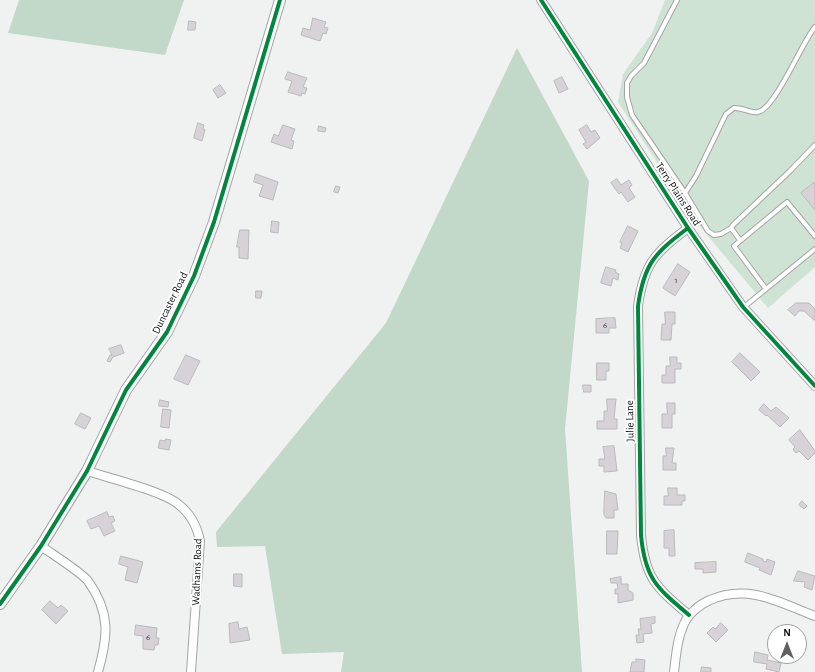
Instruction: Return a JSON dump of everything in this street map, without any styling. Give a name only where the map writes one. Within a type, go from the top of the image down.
[{"type":"street","name":"Duncaster Road","points":[[0,604],[41,546],[87,471],[126,390],[167,332],[194,276],[214,222],[280,0]]},
{"type":"street","name":"Terry Plains Road","points":[[541,0],[688,228],[743,307],[815,386]]},
{"type":"street","name":"Julie Lane","points":[[688,228],[670,241],[651,261],[643,279],[638,306],[642,554],[645,566],[653,581],[662,592],[690,615]]},
{"type":"street","name":"Wadhams Road","points":[[87,471],[169,499],[186,511],[196,526],[200,541],[191,672]]},
{"type":"street","points":[[41,546],[87,580],[104,611],[107,632],[98,672]]},
{"type":"street","points":[[674,672],[679,638],[684,623],[703,603],[718,596],[744,592],[761,596],[815,616]]},
{"type":"lane","points":[[677,0],[644,63],[631,76],[626,89],[628,105],[632,115],[685,192],[708,231],[714,235],[722,234],[731,228],[790,171],[815,144]]},
{"type":"lane","points":[[685,192],[696,176],[726,114],[734,108],[740,108],[753,112],[762,110],[776,93],[815,26]]},
{"type":"lane","points":[[766,289],[734,246],[787,202],[815,236]]},
{"type":"lane","points":[[731,228],[740,240]]},
{"type":"lane","points":[[743,307],[815,249]]},
{"type":"green space","points":[[19,0],[184,0],[165,55],[8,33]]},
{"type":"green space","points":[[665,0],[815,0],[815,267],[768,308],[693,218],[618,102],[623,74],[652,33]]},
{"type":"green space","points":[[517,48],[589,181],[565,429],[582,672],[341,672],[344,652],[282,654],[265,546],[217,547],[216,532],[386,323]]},
{"type":"building","points":[[313,18],[326,22],[324,27],[328,28],[326,34],[323,33],[320,41],[301,35],[303,28],[310,30]]},
{"type":"building","points":[[189,21],[196,22],[195,30],[188,30]]},
{"type":"building","points":[[288,72],[307,78],[303,87],[307,88],[305,94],[302,93],[301,96],[288,92],[292,81],[285,79]]},
{"type":"building","points":[[562,77],[568,89],[559,93],[554,81]]},
{"type":"building","points":[[220,85],[226,93],[218,98],[213,90]]},
{"type":"building","points":[[198,123],[204,125],[203,129],[205,130],[202,141],[194,138]]},
{"type":"building","points":[[283,125],[295,129],[291,140],[294,141],[292,149],[271,142],[274,134],[278,136]]},
{"type":"building","points":[[587,125],[591,132],[595,130],[600,138],[587,149],[583,144],[586,142],[579,130]]},
{"type":"building","points":[[319,126],[326,128],[325,132],[318,131]]},
{"type":"building","points":[[256,174],[278,182],[273,200],[259,196],[263,185],[254,182]]},
{"type":"building","points":[[617,179],[621,185],[629,180],[632,185],[629,188],[635,197],[628,202],[621,192],[619,194],[611,183]]},
{"type":"building","points":[[815,182],[815,210],[801,193]]},
{"type":"building","points":[[336,186],[340,187],[338,193],[334,192]]},
{"type":"building","points":[[272,221],[279,222],[278,233],[271,232]]},
{"type":"building","points":[[628,226],[638,231],[628,252],[620,248],[622,243],[620,242]]},
{"type":"building","points":[[240,230],[249,230],[248,259],[239,258],[239,247],[237,247]]},
{"type":"building","points":[[678,264],[690,272],[675,296],[663,288]]},
{"type":"building","points":[[606,267],[616,270],[615,272],[619,274],[618,280],[613,278],[611,286],[601,283]]},
{"type":"building","points":[[256,291],[262,291],[261,298],[256,298]]},
{"type":"building","points":[[796,303],[809,303],[815,309],[815,321],[804,311],[799,311],[795,316],[788,310]]},
{"type":"building","points":[[665,312],[675,312],[675,324],[672,324],[671,340],[661,340],[662,324],[665,324]]},
{"type":"building","points":[[615,318],[616,328],[609,328],[609,333],[596,333],[596,319]]},
{"type":"building","points":[[121,345],[124,353],[113,357],[110,362],[107,361],[110,355],[112,355],[109,349]]},
{"type":"building","points":[[740,353],[760,372],[751,381],[732,362]]},
{"type":"building","points":[[186,355],[200,361],[188,385],[174,379]]},
{"type":"building","points":[[670,357],[677,357],[677,363],[681,363],[681,369],[675,369],[675,383],[662,383],[662,375],[666,375],[666,366],[670,366]]},
{"type":"building","points":[[597,363],[609,363],[609,371],[606,371],[606,380],[597,380]]},
{"type":"building","points":[[583,385],[591,385],[591,392],[584,392]]},
{"type":"building","points":[[607,399],[616,399],[614,419],[617,419],[617,429],[597,429],[597,421],[604,421],[604,411],[607,411]]},
{"type":"building","points":[[160,400],[169,402],[168,407],[159,406]]},
{"type":"building","points":[[667,403],[675,403],[675,414],[672,414],[672,428],[662,428],[662,414],[667,414]]},
{"type":"building","points":[[764,404],[771,411],[776,407],[789,418],[780,427],[759,410]]},
{"type":"building","points":[[163,409],[171,410],[169,428],[161,427]]},
{"type":"building","points":[[81,413],[91,418],[85,429],[75,424]]},
{"type":"building","points":[[800,430],[815,451],[815,453],[808,460],[799,451],[796,453],[793,449],[795,447],[789,440]]},
{"type":"building","points":[[166,439],[171,440],[169,450],[158,448],[160,440],[165,441]]},
{"type":"building","points":[[614,446],[617,471],[604,472],[604,466],[599,466],[599,459],[605,459],[603,447]]},
{"type":"building","points":[[666,448],[674,448],[672,463],[676,463],[676,470],[663,470],[663,456],[666,456]]},
{"type":"building","points":[[668,488],[677,488],[677,495],[685,495],[685,501],[682,501],[682,505],[664,505],[664,496],[668,496]]},
{"type":"building","points":[[605,491],[616,494],[618,510],[614,510],[614,518],[606,518],[604,515]]},
{"type":"building","points":[[802,501],[807,506],[804,509],[799,505]]},
{"type":"building","points":[[107,512],[109,517],[113,516],[115,521],[111,523],[115,531],[104,536],[99,526],[91,529],[87,521]]},
{"type":"building","points":[[674,530],[675,556],[669,556],[669,548],[664,548],[664,531]]},
{"type":"building","points":[[607,531],[618,531],[617,554],[607,554]]},
{"type":"building","points":[[748,553],[763,559],[763,561],[766,562],[767,559],[775,562],[771,575],[759,570],[760,568],[745,562]]},
{"type":"building","points":[[121,556],[143,562],[137,583],[125,580],[128,567],[119,564]]},
{"type":"building","points":[[716,562],[716,572],[703,573],[703,569],[695,569],[695,563]]},
{"type":"building","points":[[798,571],[815,576],[812,590],[804,587],[805,582],[794,581]]},
{"type":"building","points":[[234,574],[242,574],[242,587],[234,586]]},
{"type":"building","points":[[621,577],[621,584],[628,584],[628,590],[633,593],[633,600],[618,603],[618,594],[615,594],[615,589],[618,589],[617,583],[611,583],[610,579]]},
{"type":"building","points":[[50,601],[58,608],[61,605],[68,611],[56,624],[42,610]]},
{"type":"building","points":[[655,617],[655,623],[651,624],[652,633],[643,634],[644,642],[637,643],[636,635],[639,635],[638,629],[641,629],[640,619]]},
{"type":"building","points":[[238,622],[239,629],[247,627],[250,640],[230,643],[229,624]]},
{"type":"building","points":[[721,623],[728,630],[716,642],[707,633],[713,627],[715,629]]},
{"type":"building","points":[[136,625],[157,628],[156,638],[159,638],[158,645],[155,645],[154,650],[143,649],[143,636],[135,635]]},
{"type":"building","points":[[755,652],[767,655],[767,664],[754,662]]},
{"type":"building","points":[[636,659],[645,660],[644,672],[630,672],[632,662],[636,662]]},
{"type":"building","points":[[767,664],[781,664],[779,672],[766,669]]},
{"type":"building","points":[[702,667],[711,668],[711,672],[701,672]]},
{"type":"cycle path","points":[[0,604],[41,546],[87,471],[126,390],[167,332],[194,276],[214,222],[280,0]]},
{"type":"cycle path","points":[[541,0],[688,228],[743,307],[815,386]]},
{"type":"cycle path","points":[[688,228],[659,252],[653,260],[644,279],[638,306],[641,535],[643,550],[654,581],[689,615]]}]
